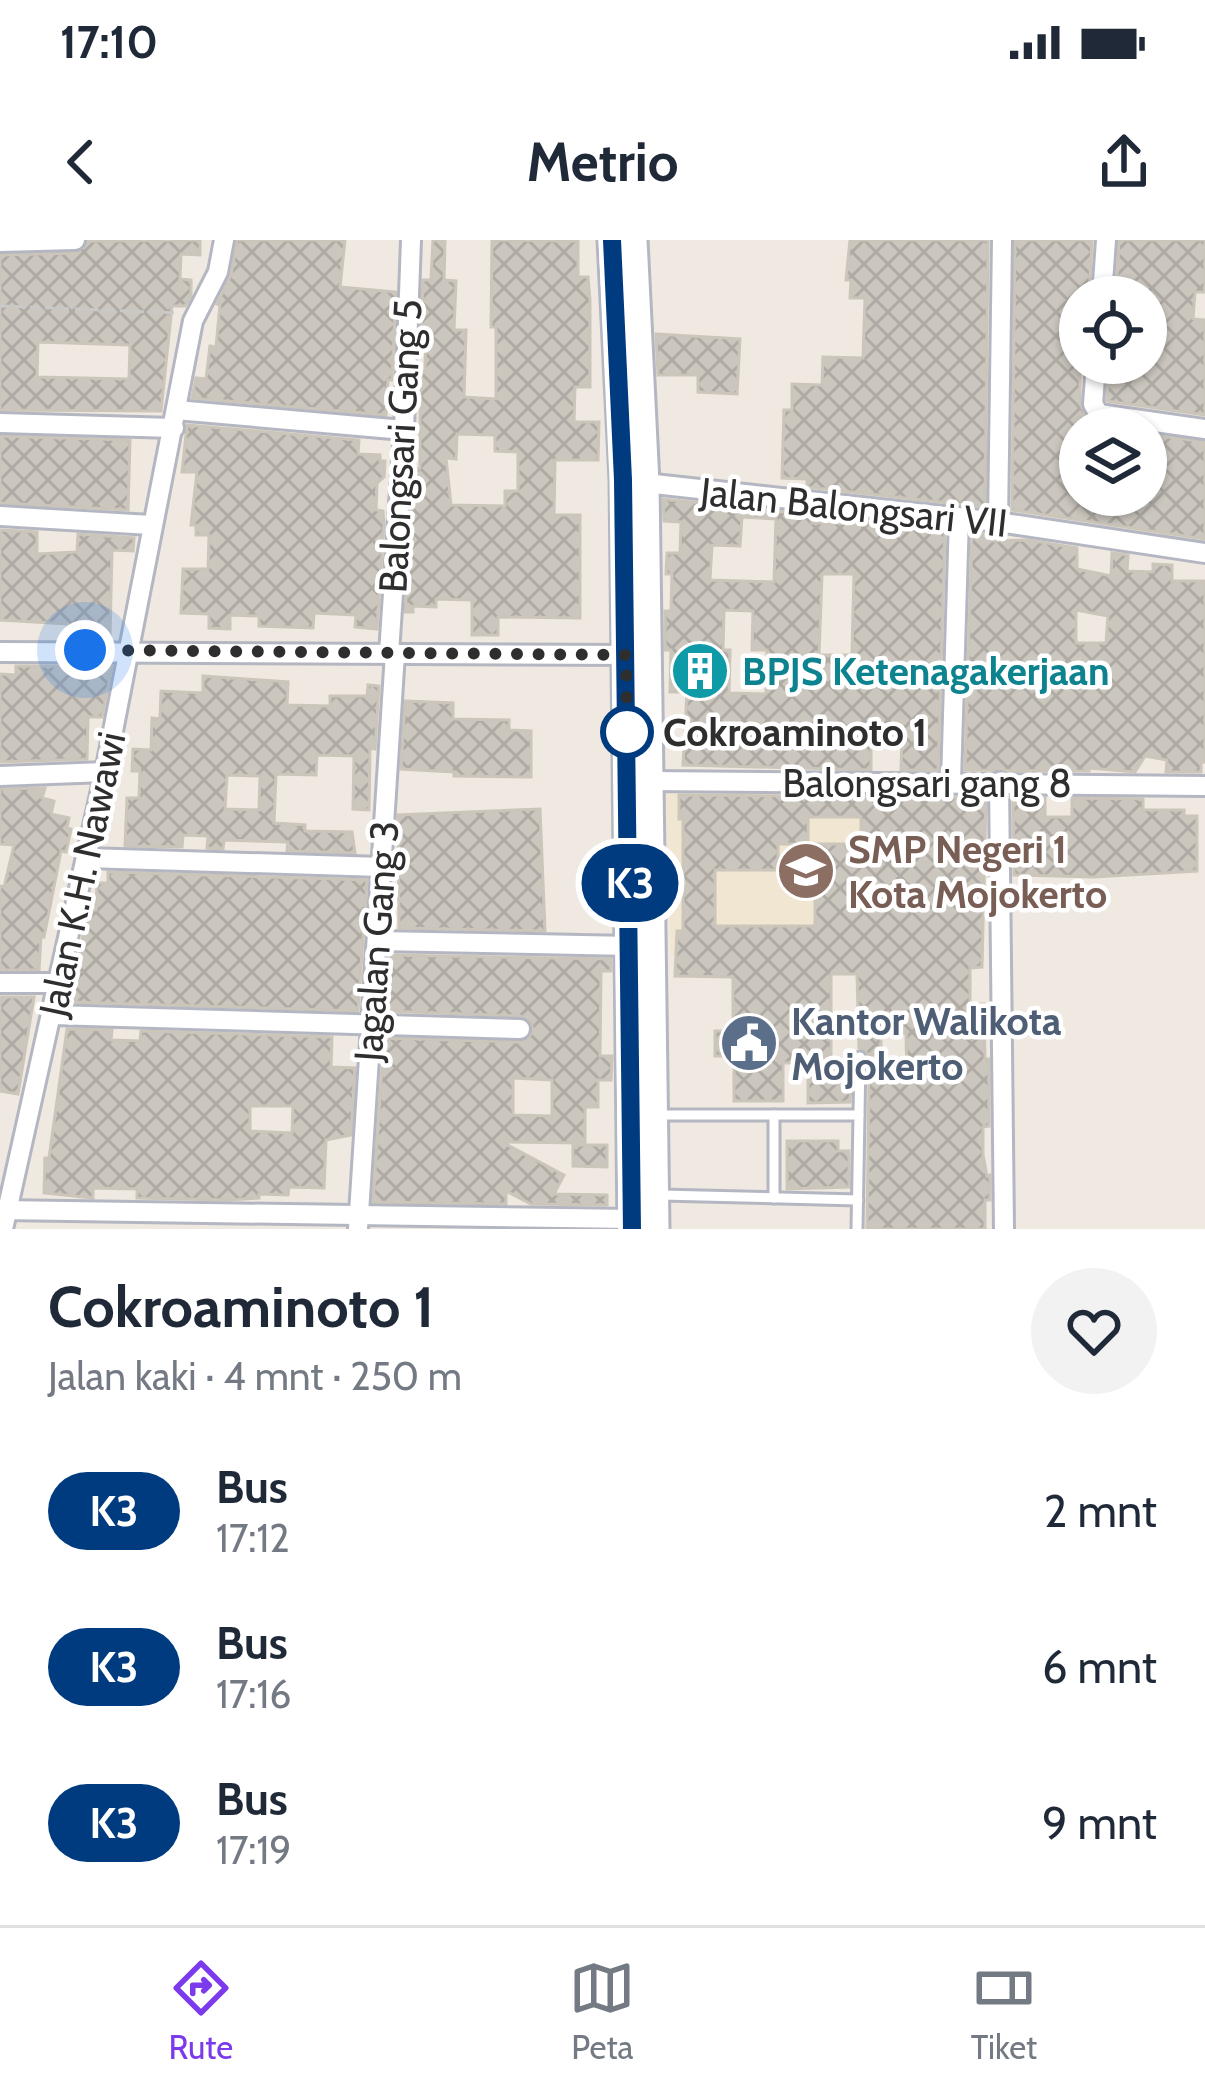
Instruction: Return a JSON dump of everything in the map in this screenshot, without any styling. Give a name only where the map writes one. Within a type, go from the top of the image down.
[{"type":"main road","points":[[612,240],[642,798],[641,1213]]},
{"type":"main road","points":[[632,240],[645,483],[636,655]]},
{"type":"main road","points":[[642,798],[631,946],[643,1115]]},
{"type":"street","points":[[0,242],[75,240]]},
{"type":"street","name":"Jalan K.H. Nawawi","points":[[3,1216],[53,1015],[105,772],[195,314],[218,272],[224,240]]},
{"type":"street","name":"Balongsari Gang 5","points":[[392,653],[411,240]]},
{"type":"street","points":[[998,521],[1002,240]]},
{"type":"street","points":[[1103,276],[1106,240]]},
{"type":"street","points":[[1096,384],[1096,412],[1205,429]]},
{"type":"street","points":[[0,423],[175,419],[404,430]]},
{"type":"street","name":"Jalan Balongsari VII","points":[[645,483],[998,521],[1205,553]]},
{"type":"street","points":[[0,516],[151,525]]},
{"type":"street","points":[[950,782],[959,518]]},
{"type":"street","points":[[0,652],[636,655]]},
{"type":"street","name":"Jagalan Gang 3","points":[[358,1222],[392,653]]},
{"type":"street","points":[[0,776],[105,772]]},
{"type":"street","name":"Balongsari gang 8","points":[[642,798],[950,782],[1205,786]]},
{"type":"street","points":[[999,782],[1004,1229]]},
{"type":"street","points":[[86,858],[382,867]]},
{"type":"street","points":[[378,940],[631,946]]},
{"type":"street","points":[[0,982],[60,983]]},
{"type":"street","points":[[53,1015],[520,1029]]},
{"type":"street","points":[[3,1216],[358,1222],[641,1213]]},
{"type":"lane","points":[[856,1229],[860,1058]]},
{"type":"lane","points":[[643,1115],[859,1115]]},
{"type":"lane","points":[[774,1115],[774,1198]]},
{"type":"lane","points":[[641,1213],[774,1198],[858,1200]]},
{"type":"path","points":[[0,306],[195,314]]},
{"type":"shaded area","name":"SMP Negeri 1 Kota Mojokerto","points":[[666,786],[943,786],[943,977],[854,979],[853,956],[671,956]]},
{"type":"building","points":[[200,240],[200,255],[181,254],[180,279],[191,280],[191,296],[185,306],[172,306],[161,411],[0,410],[0,255],[77,253],[88,241]],"holes":[[[38,342],[130,345],[129,379],[37,377]]]},
{"type":"building","points":[[237,240],[345,240],[340,287],[396,292],[386,415],[192,398],[196,378],[206,379],[210,346],[216,347],[217,304],[231,275]]},
{"type":"building","points":[[433,240],[445,240],[444,280],[456,281],[454,330],[466,330],[464,397],[496,399],[492,240],[578,241],[578,277],[588,277],[590,300],[590,387],[575,387],[574,422],[599,422],[598,460],[555,460],[554,515],[580,515],[580,618],[498,617],[498,635],[472,635],[472,600],[436,599],[436,607],[413,606],[413,612],[405,612],[415,469],[420,468],[420,372],[425,372],[426,327],[421,327],[423,280],[431,280]],"holes":[[[457,434],[495,435],[495,451],[518,452],[518,491],[505,491],[505,506],[451,505],[446,458],[456,459]]]},
{"type":"building","points":[[850,240],[988,240],[985,507],[807,487],[807,479],[782,478],[784,410],[792,410],[792,384],[822,385],[823,357],[863,358],[865,298],[850,298],[851,280],[846,280]]},
{"type":"building","points":[[1015,240],[1092,240],[1090,276],[1059,276],[1059,384],[1080,384],[1082,408],[1059,408],[1059,516],[1167,516],[1167,437],[1205,442],[1205,539],[1012,510]]},
{"type":"building","points":[[1119,240],[1205,240],[1205,292],[1195,292],[1193,319],[1205,320],[1205,415],[1107,401],[1108,384],[1167,384],[1167,276],[1117,276]]},
{"type":"building","points":[[656,334],[740,339],[737,394],[698,392],[698,375],[658,375]]},
{"type":"building","points":[[187,425],[359,440],[358,454],[380,455],[380,461],[385,461],[384,477],[377,483],[376,510],[383,511],[384,523],[377,629],[355,627],[356,615],[314,613],[313,628],[259,626],[259,616],[230,615],[230,629],[209,628],[209,614],[181,613],[183,569],[208,569],[209,535],[196,535],[196,525],[191,525],[197,472],[182,472]]},
{"type":"building","points":[[0,436],[130,440],[128,510],[0,503]]},
{"type":"building","points":[[663,499],[812,515],[812,523],[886,523],[945,530],[938,770],[901,770],[902,735],[871,736],[871,770],[683,765],[687,692],[670,692],[671,650],[665,650],[672,574],[666,574],[667,553],[680,553],[681,522],[664,521]],"holes":[[[742,517],[776,519],[774,582],[710,580],[712,545],[740,546]],[[822,574],[854,574],[852,655],[819,655]],[[724,610],[753,611],[752,650],[767,650],[766,694],[729,693],[730,650],[723,650]]]},
{"type":"building","points":[[0,530],[37,532],[37,554],[77,552],[78,534],[134,538],[133,551],[112,550],[110,638],[68,637],[68,624],[0,620]]},
{"type":"building","points":[[972,533],[992,535],[994,541],[1028,540],[1077,548],[1077,569],[1111,576],[1112,553],[1128,555],[1127,571],[1153,572],[1153,564],[1172,565],[1172,581],[1205,581],[1205,762],[1201,762],[1201,772],[1166,772],[1167,760],[1145,756],[1135,772],[965,770]],"holes":[[[1076,610],[1108,616],[1106,643],[1076,643]]]},
{"type":"building","points":[[16,666],[112,666],[102,717],[88,717],[87,759],[0,762],[0,674],[16,675]]},
{"type":"building","points":[[203,676],[288,682],[287,705],[330,706],[330,696],[367,696],[368,685],[379,686],[375,749],[370,748],[369,810],[353,809],[354,756],[317,755],[316,775],[276,774],[274,823],[305,825],[305,831],[352,832],[355,853],[287,851],[288,842],[224,840],[223,849],[207,848],[208,836],[183,835],[182,847],[125,846],[127,798],[139,798],[140,771],[132,771],[133,749],[151,750],[152,718],[160,719],[161,691],[203,693]],"holes":[[[227,775],[260,776],[259,810],[225,809]]]},
{"type":"building","points":[[405,701],[453,703],[453,719],[509,720],[509,730],[531,731],[531,777],[454,776],[454,772],[401,769]]},
{"type":"building","points":[[45,788],[42,798],[54,801],[51,814],[69,818],[67,828],[71,829],[66,852],[61,851],[41,936],[39,970],[0,970],[0,886],[4,887],[14,845],[0,844],[0,789]]},
{"type":"building","points":[[679,795],[986,798],[982,967],[970,968],[970,1004],[984,1004],[985,1059],[989,1059],[989,1126],[983,1127],[983,1155],[990,1175],[985,1229],[867,1229],[869,1081],[907,1081],[906,1033],[881,1034],[881,1055],[869,1055],[859,1048],[857,974],[831,974],[831,1070],[843,1070],[843,1081],[851,1081],[850,1102],[808,1103],[808,1063],[783,1063],[783,1101],[734,1101],[734,1056],[715,1056],[715,1031],[733,1031],[733,977],[675,976],[677,931],[683,931],[683,819],[679,819]],"holes":[[[808,817],[861,817],[861,844],[815,844],[815,926],[715,926],[715,870],[778,870],[778,844],[808,844]]]},
{"type":"building","points":[[1013,798],[1045,798],[1045,817],[1072,817],[1072,798],[1143,799],[1143,810],[1184,810],[1184,816],[1197,816],[1197,871],[1094,877],[1014,875]]},
{"type":"building","points":[[540,809],[545,931],[399,928],[398,815]]},
{"type":"building","points":[[108,872],[367,880],[358,1011],[70,1002],[88,910],[96,910],[97,883],[108,883]]},
{"type":"building","points":[[389,955],[611,959],[611,971],[601,971],[600,1056],[612,1056],[611,1080],[598,1080],[598,1107],[585,1107],[585,1143],[502,1142],[564,1175],[554,1194],[607,1195],[607,1205],[531,1204],[506,1191],[506,1204],[373,1202],[384,1038],[520,1042],[533,1031],[531,1022],[520,1016],[386,1011]],"holes":[[[513,1078],[552,1080],[552,1116],[513,1115]]]},
{"type":"building","points":[[0,997],[34,997],[18,1094],[0,1091]]},
{"type":"building","points":[[67,1029],[112,1030],[111,1040],[140,1041],[141,1031],[332,1037],[331,1067],[355,1068],[351,1135],[326,1140],[324,1188],[289,1187],[288,1195],[229,1200],[137,1198],[137,1189],[93,1188],[93,1198],[44,1193],[45,1158],[49,1158]],"holes":[[[250,1106],[293,1106],[292,1133],[250,1131]]]},
{"type":"building","points":[[787,1141],[838,1141],[838,1151],[849,1151],[849,1187],[787,1189]]},
{"type":"building","points":[[573,1145],[607,1145],[607,1167],[573,1166]]},
{"type":"bus line","name":"K3","points":[[612,240],[623,480],[632,1229]]},
{"type":"place","name":"BPJS Ketenagakerjaan","points":[[700,671]]},
{"type":"place","name":"Cokroaminoto 1","points":[[627,732]]},
{"type":"place","name":"SMP Negeri 1 Kota Mojokerto","points":[[806,871]]},
{"type":"place","name":"Kantor Walikota Mojokerto","points":[[749,1043]]},
{"type":"route","points":[[85,650],[626,655],[627,732]]}]
